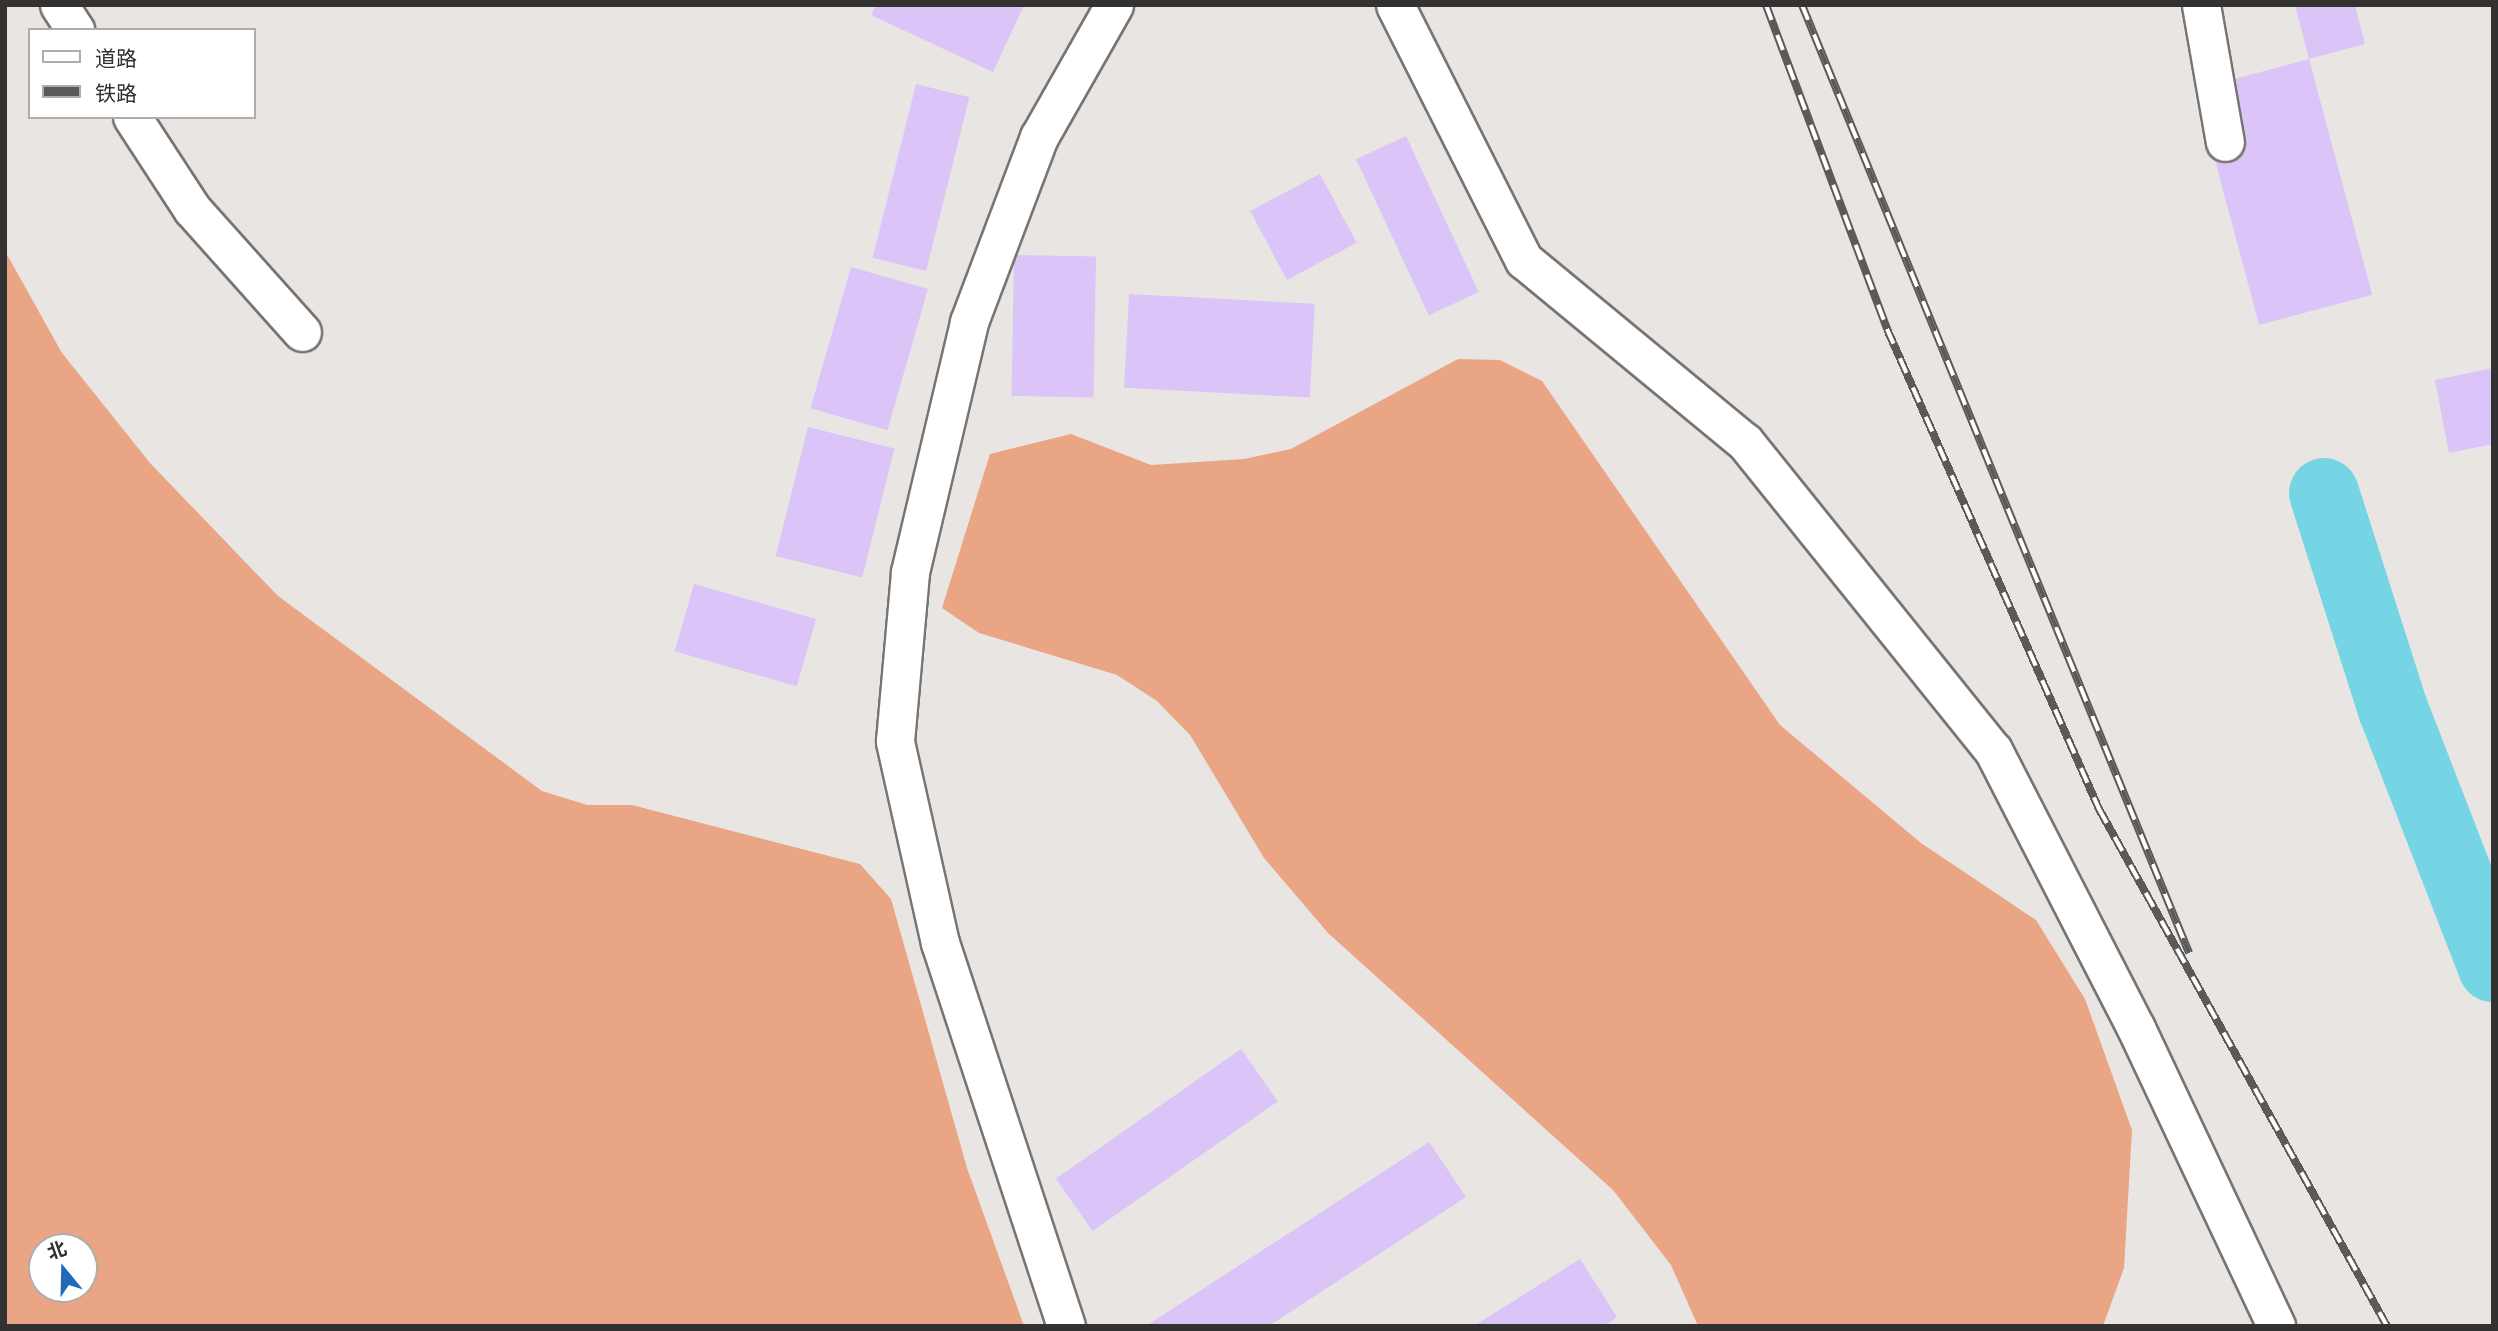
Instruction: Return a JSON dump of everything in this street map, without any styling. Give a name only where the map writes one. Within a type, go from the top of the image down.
[{"type":"street","points":[[59,5],[74,28]]},
{"type":"street","points":[[1066,1326],[940,943],[895,741],[910,572],[969,322],[1039,137],[1114,5]]},
{"type":"street","points":[[1395,5],[1524,260],[1745,442],[1993,750],[2136,1028],[2276,1326]]},
{"type":"street","points":[[2201,5],[2225,142]]},
{"type":"street","points":[[133,119],[192,209],[302,332]]},
{"type":"shaded area","points":[[5,251],[62,353],[150,463],[278,596],[542,791],[587,805],[632,805],[860,864],[891,899],[967,1168],[1024,1326],[5,1326]]},
{"type":"shaded area","points":[[1458,359],[1500,360],[1542,381],[1780,725],[1921,843],[2036,920],[2085,999],[2132,1130],[2124,1268],[2103,1326],[1698,1326],[1671,1265],[1613,1190],[1328,933],[1264,858],[1190,735],[1157,701],[1117,675],[979,633],[942,608],[990,454],[1071,434],[1151,465],[1244,459],[1291,449]]},
{"type":"building","points":[[876,5],[1024,5],[993,72],[871,15]]},
{"type":"building","points":[[2295,5],[2355,5],[2365,44],[2309,59]]},
{"type":"building","points":[[2309,59],[2372,295],[2259,325],[2196,89]]},
{"type":"building","points":[[916,84],[969,97],[926,271],[873,258]]},
{"type":"building","points":[[1406,136],[1479,292],[1429,315],[1356,159]]},
{"type":"building","points":[[1320,174],[1357,243],[1287,280],[1250,211]]},
{"type":"building","points":[[1014,255],[1096,256],[1094,397],[1012,396]]},
{"type":"building","points":[[851,267],[928,289],[887,430],[810,408]]},
{"type":"building","points":[[1129,294],[1315,304],[1310,398],[1124,388]]},
{"type":"building","points":[[2493,368],[2493,444],[2449,453],[2435,380]]},
{"type":"building","points":[[808,427],[894,449],[862,578],[776,556]]},
{"type":"building","points":[[694,584],[816,619],[797,686],[675,651]]},
{"type":"building","points":[[1241,1049],[1278,1101],[1093,1231],[1056,1179]]},
{"type":"building","points":[[1429,1142],[1466,1197],[1269,1326],[1146,1326]]},
{"type":"building","points":[[1580,1259],[1617,1317],[1604,1326],[1474,1326]]},
{"type":"waterway","points":[[2324,493],[2393,709],[2493,967]]},
{"type":"railway","points":[[1766,5],[1887,329],[2099,809],[2387,1326]]},
{"type":"railway","points":[[1802,5],[2189,953]]}]
